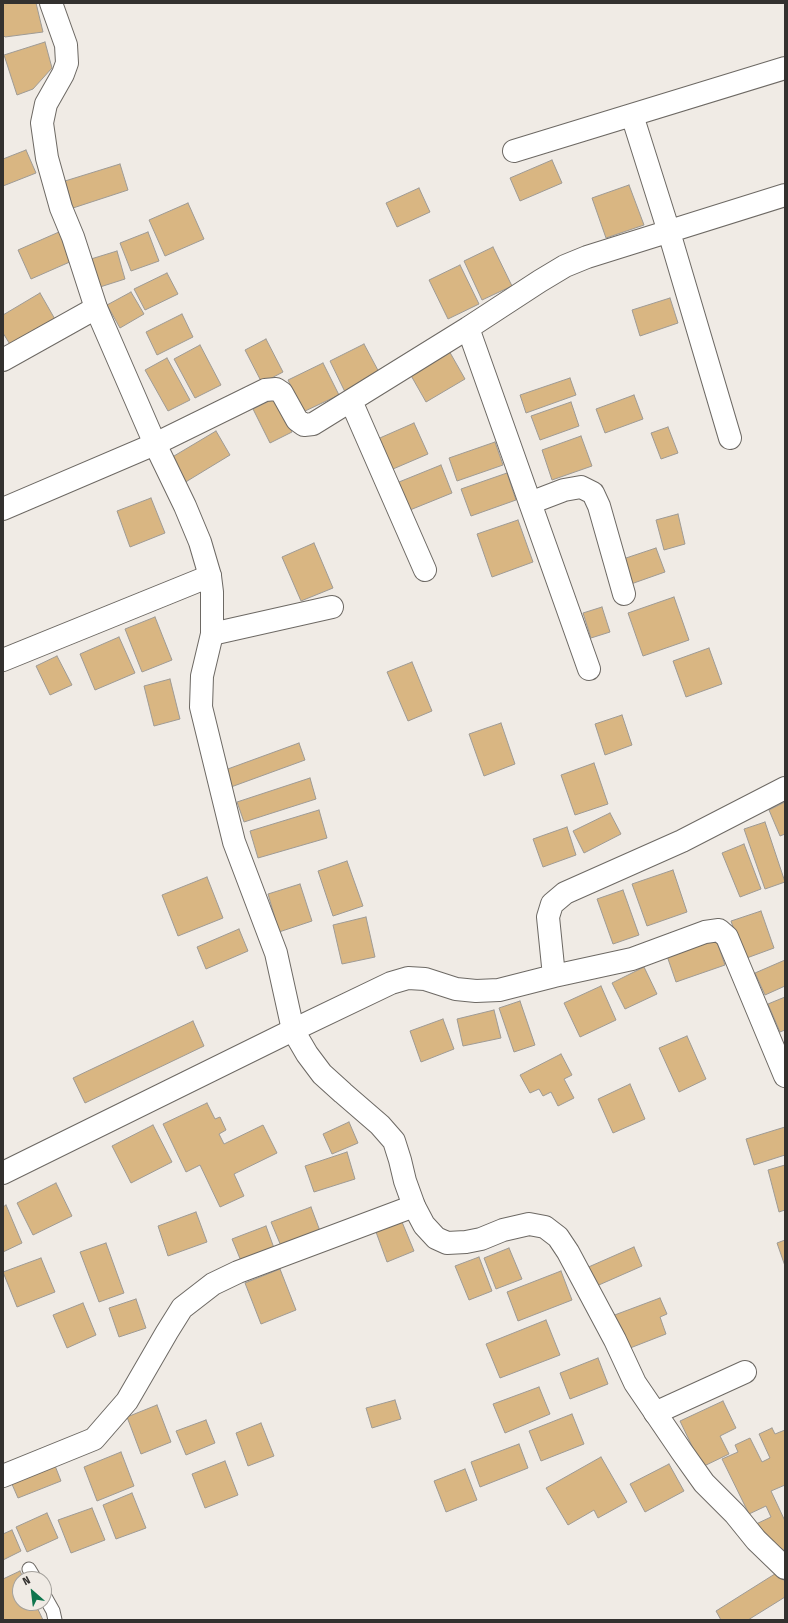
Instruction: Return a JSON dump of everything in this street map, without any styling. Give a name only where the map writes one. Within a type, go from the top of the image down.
[{"type":"street","points":[[51,3],[66,45],[67,63],[63,74],[46,104],[42,123],[47,158],[61,208],[74,237],[96,308],[155,444],[197,535],[210,576],[212,592],[212,634],[202,676],[201,707],[234,842],[276,953],[293,1030],[307,1054],[322,1074],[380,1125],[394,1142],[414,1206],[424,1225],[436,1238],[447,1243],[481,1239],[503,1230],[529,1224],[545,1227],[558,1237],[568,1252],[615,1340],[635,1383],[704,1483],[735,1514],[756,1540],[785,1568]]},
{"type":"street","points":[[514,151],[785,68]]},
{"type":"street","points":[[632,114],[669,232],[730,438]]},
{"type":"street","points":[[3,509],[155,444],[265,390],[276,389],[282,393],[297,420],[304,425],[314,424],[565,266],[587,257],[785,195]]},
{"type":"street","points":[[3,360],[96,308]]},
{"type":"street","points":[[468,328],[589,669]]},
{"type":"street","points":[[351,401],[425,570]]},
{"type":"street","points":[[530,503],[564,490],[581,487],[593,493],[599,506],[624,594]]},
{"type":"street","points":[[3,660],[210,576]]},
{"type":"street","points":[[212,634],[332,607]]},
{"type":"street","points":[[554,976],[548,917],[552,904],[565,893],[682,841],[785,788]]},
{"type":"street","points":[[3,1174],[391,983],[408,978],[425,979],[456,989],[476,991],[499,990],[554,976],[632,960],[705,932],[719,930],[727,937],[785,1076]]},
{"type":"street","points":[[3,1476],[94,1439],[127,1400],[182,1308],[213,1284],[238,1272],[414,1206]]},
{"type":"street","points":[[656,1413],[745,1372]]},
{"type":"lane","points":[[52,1609],[54,1620]]},
{"type":"building","points":[[3,3],[36,3],[43,32],[5,37],[3,35]]},
{"type":"building","points":[[45,42],[52,68],[33,89],[17,95],[4,55]]},
{"type":"building","points":[[26,150],[36,173],[3,186],[3,159]]},
{"type":"building","points":[[552,160],[562,183],[520,201],[510,178]]},
{"type":"building","points":[[120,164],[128,190],[73,208],[65,181]]},
{"type":"building","points":[[629,185],[644,225],[606,238],[592,198]]},
{"type":"building","points":[[419,188],[430,212],[397,227],[386,203]]},
{"type":"building","points":[[188,203],[204,239],[165,256],[149,220]]},
{"type":"building","points":[[59,232],[72,261],[31,279],[18,250]]},
{"type":"building","points":[[148,232],[159,261],[131,271],[120,243]]},
{"type":"building","points":[[493,247],[512,286],[482,300],[464,261]]},
{"type":"building","points":[[117,251],[125,279],[100,287],[91,259]]},
{"type":"building","points":[[460,265],[479,304],[448,319],[429,280]]},
{"type":"building","points":[[167,273],[178,294],[145,310],[134,289]]},
{"type":"building","points":[[131,292],[144,314],[120,328],[107,305]]},
{"type":"building","points":[[40,293],[56,321],[11,346],[3,333],[3,315]]},
{"type":"building","points":[[670,298],[678,323],[640,336],[632,310]]},
{"type":"building","points":[[182,314],[193,337],[157,355],[146,332]]},
{"type":"building","points":[[266,339],[283,372],[262,383],[245,350]]},
{"type":"building","points":[[364,344],[381,376],[346,394],[330,361]]},
{"type":"building","points":[[200,345],[221,385],[195,398],[174,359]]},
{"type":"building","points":[[448,349],[465,379],[426,402],[409,372]]},
{"type":"building","points":[[167,358],[190,400],[168,411],[145,370]]},
{"type":"building","points":[[323,363],[339,395],[303,412],[288,380]]},
{"type":"building","points":[[570,378],[576,395],[526,413],[520,395]]},
{"type":"building","points":[[634,395],[643,419],[605,433],[596,409]]},
{"type":"building","points":[[275,398],[292,432],[270,443],[253,409]]},
{"type":"building","points":[[571,402],[579,426],[540,440],[531,416]]},
{"type":"building","points":[[414,423],[428,454],[386,472],[373,441]]},
{"type":"building","points":[[668,427],[678,453],[661,459],[651,433]]},
{"type":"building","points":[[216,431],[230,455],[184,483],[169,459]]},
{"type":"building","points":[[581,436],[592,466],[552,480],[542,450]]},
{"type":"building","points":[[495,442],[503,465],[457,481],[449,458]]},
{"type":"building","points":[[441,465],[452,493],[405,512],[394,484]]},
{"type":"building","points":[[507,473],[516,500],[471,516],[461,489]]},
{"type":"building","points":[[151,498],[165,533],[130,547],[117,511]]},
{"type":"building","points":[[678,514],[685,544],[664,550],[656,520]]},
{"type":"building","points":[[518,520],[533,562],[492,577],[477,534]]},
{"type":"building","points":[[314,543],[333,588],[301,601],[282,557]]},
{"type":"building","points":[[656,548],[665,572],[631,584],[623,559]]},
{"type":"building","points":[[674,597],[689,640],[643,656],[628,613]]},
{"type":"building","points":[[602,607],[610,632],[591,638],[583,613]]},
{"type":"building","points":[[155,617],[172,660],[142,672],[125,629]]},
{"type":"building","points":[[119,637],[135,673],[95,690],[80,654]]},
{"type":"building","points":[[709,648],[722,684],[686,697],[673,661]]},
{"type":"building","points":[[57,656],[72,685],[50,695],[36,666]]},
{"type":"building","points":[[412,662],[432,711],[408,721],[387,672]]},
{"type":"building","points":[[170,679],[180,719],[154,726],[144,686]]},
{"type":"building","points":[[622,715],[632,745],[605,755],[595,724]]},
{"type":"building","points":[[501,723],[515,764],[484,776],[469,734]]},
{"type":"building","points":[[299,743],[305,760],[231,787],[225,770]]},
{"type":"building","points":[[594,763],[608,804],[575,815],[561,775]]},
{"type":"building","points":[[310,778],[316,799],[244,822],[237,802]]},
{"type":"building","points":[[785,802],[785,834],[780,836],[769,810]]},
{"type":"building","points":[[319,810],[327,838],[258,858],[250,831]]},
{"type":"building","points":[[610,813],[621,834],[584,853],[573,831]]},
{"type":"building","points":[[765,822],[785,882],[765,889],[744,829]]},
{"type":"building","points":[[567,827],[576,855],[543,867],[533,839]]},
{"type":"building","points":[[744,844],[761,889],[740,897],[722,853]]},
{"type":"building","points":[[347,861],[363,906],[333,916],[318,871]]},
{"type":"building","points":[[673,870],[687,912],[647,926],[632,884]]},
{"type":"building","points":[[207,877],[223,918],[178,936],[162,895]]},
{"type":"building","points":[[300,884],[312,921],[279,932],[268,894]]},
{"type":"building","points":[[623,890],[639,935],[613,944],[597,899]]},
{"type":"building","points":[[761,911],[774,948],[744,959],[731,921]]},
{"type":"building","points":[[366,917],[375,957],[342,964],[333,925]]},
{"type":"building","points":[[239,929],[248,951],[206,969],[197,947]]},
{"type":"building","points":[[716,939],[725,965],[676,982],[667,956]]},
{"type":"building","points":[[785,960],[785,986],[765,995],[755,973]]},
{"type":"building","points":[[644,967],[657,994],[625,1009],[612,983]]},
{"type":"building","points":[[601,986],[616,1020],[580,1037],[564,1003]]},
{"type":"building","points":[[785,997],[785,1030],[780,1032],[768,1004]]},
{"type":"building","points":[[520,1001],[535,1045],[514,1052],[499,1008]]},
{"type":"building","points":[[494,1010],[501,1038],[463,1046],[457,1019]]},
{"type":"building","points":[[443,1019],[454,1049],[421,1062],[410,1031]]},
{"type":"building","points":[[193,1021],[204,1046],[85,1103],[73,1078]]},
{"type":"building","points":[[687,1036],[706,1079],[679,1092],[659,1048]]},
{"type":"building","points":[[561,1054],[572,1075],[564,1079],[574,1098],[558,1106],[551,1092],[543,1096],[539,1089],[530,1093],[520,1075]]},
{"type":"building","points":[[630,1084],[645,1119],[613,1133],[598,1099]]},
{"type":"building","points":[[207,1103],[215,1119],[220,1117],[226,1130],[219,1134],[224,1144],[263,1125],[277,1153],[234,1174],[244,1196],[220,1207],[200,1165],[186,1172],[163,1124]]},
{"type":"building","points":[[349,1122],[358,1143],[332,1154],[323,1134]]},
{"type":"building","points":[[153,1125],[172,1162],[131,1183],[112,1146]]},
{"type":"building","points":[[785,1127],[785,1155],[754,1165],[746,1139]]},
{"type":"building","points":[[347,1152],[355,1179],[314,1192],[305,1166]]},
{"type":"building","points":[[785,1165],[785,1210],[779,1212],[768,1170]]},
{"type":"building","points":[[56,1183],[72,1216],[33,1235],[17,1203]]},
{"type":"building","points":[[6,1205],[22,1243],[3,1252],[3,1207]]},
{"type":"building","points":[[311,1207],[320,1231],[281,1246],[271,1222]]},
{"type":"building","points":[[196,1212],[207,1242],[168,1256],[158,1226]]},
{"type":"building","points":[[402,1222],[414,1251],[387,1262],[376,1232]]},
{"type":"building","points":[[266,1226],[274,1248],[241,1261],[232,1239]]},
{"type":"building","points":[[785,1240],[785,1266],[777,1243]]},
{"type":"building","points":[[106,1243],[124,1293],[99,1302],[80,1252]]},
{"type":"building","points":[[634,1247],[642,1266],[592,1288],[584,1269]]},
{"type":"building","points":[[509,1248],[522,1279],[496,1289],[484,1258]]},
{"type":"building","points":[[479,1257],[492,1291],[469,1300],[455,1266]]},
{"type":"building","points":[[41,1258],[55,1292],[17,1307],[3,1272]]},
{"type":"building","points":[[280,1269],[296,1310],[261,1324],[245,1283]]},
{"type":"building","points":[[561,1271],[572,1300],[518,1321],[507,1292]]},
{"type":"building","points":[[660,1298],[667,1314],[660,1317],[666,1334],[625,1350],[612,1316]]},
{"type":"building","points":[[136,1299],[146,1328],[119,1337],[109,1308]]},
{"type":"building","points":[[83,1303],[96,1335],[67,1348],[53,1315]]},
{"type":"building","points":[[546,1320],[560,1355],[500,1378],[486,1344]]},
{"type":"building","points":[[598,1358],[608,1384],[570,1399],[560,1373]]},
{"type":"building","points":[[539,1387],[550,1414],[505,1433],[493,1404]]},
{"type":"building","points":[[395,1400],[401,1419],[372,1428],[366,1408]]},
{"type":"building","points":[[723,1401],[736,1428],[720,1436],[729,1454],[702,1467],[680,1421]]},
{"type":"building","points":[[157,1405],[171,1442],[141,1454],[127,1417]]},
{"type":"building","points":[[572,1414],[584,1444],[541,1461],[529,1431]]},
{"type":"building","points":[[206,1420],[215,1443],[186,1455],[176,1431]]},
{"type":"building","points":[[261,1423],[274,1456],[248,1466],[236,1433]]},
{"type":"building","points":[[772,1428],[775,1434],[785,1430],[785,1485],[771,1491],[785,1521],[785,1551],[757,1531],[754,1525],[771,1517],[766,1506],[749,1514],[722,1459],[738,1452],[735,1445],[750,1438],[762,1462],[770,1458],[759,1434]]},
{"type":"building","points":[[519,1444],[528,1468],[480,1487],[471,1462]]},
{"type":"building","points":[[121,1452],[134,1486],[97,1501],[84,1467]]},
{"type":"building","points":[[601,1457],[627,1502],[598,1518],[594,1510],[568,1525],[546,1488]]},
{"type":"building","points":[[52,1458],[61,1481],[18,1498],[8,1475]]},
{"type":"building","points":[[225,1461],[238,1495],[205,1508],[192,1474]]},
{"type":"building","points":[[669,1464],[684,1491],[645,1512],[630,1484]]},
{"type":"building","points":[[465,1469],[477,1500],[446,1512],[434,1481]]},
{"type":"building","points":[[132,1493],[146,1528],[116,1539],[103,1505]]},
{"type":"building","points":[[92,1508],[105,1540],[71,1553],[58,1520]]},
{"type":"building","points":[[47,1513],[58,1538],[27,1552],[16,1527]]},
{"type":"building","points":[[12,1530],[21,1551],[3,1560],[3,1534]]},
{"type":"building","points":[[778,1572],[785,1582],[785,1597],[748,1620],[721,1620],[716,1611]]},
{"type":"building","points":[[12,1575],[12,1611],[39,1611],[43,1620],[3,1620],[3,1579]]}]
